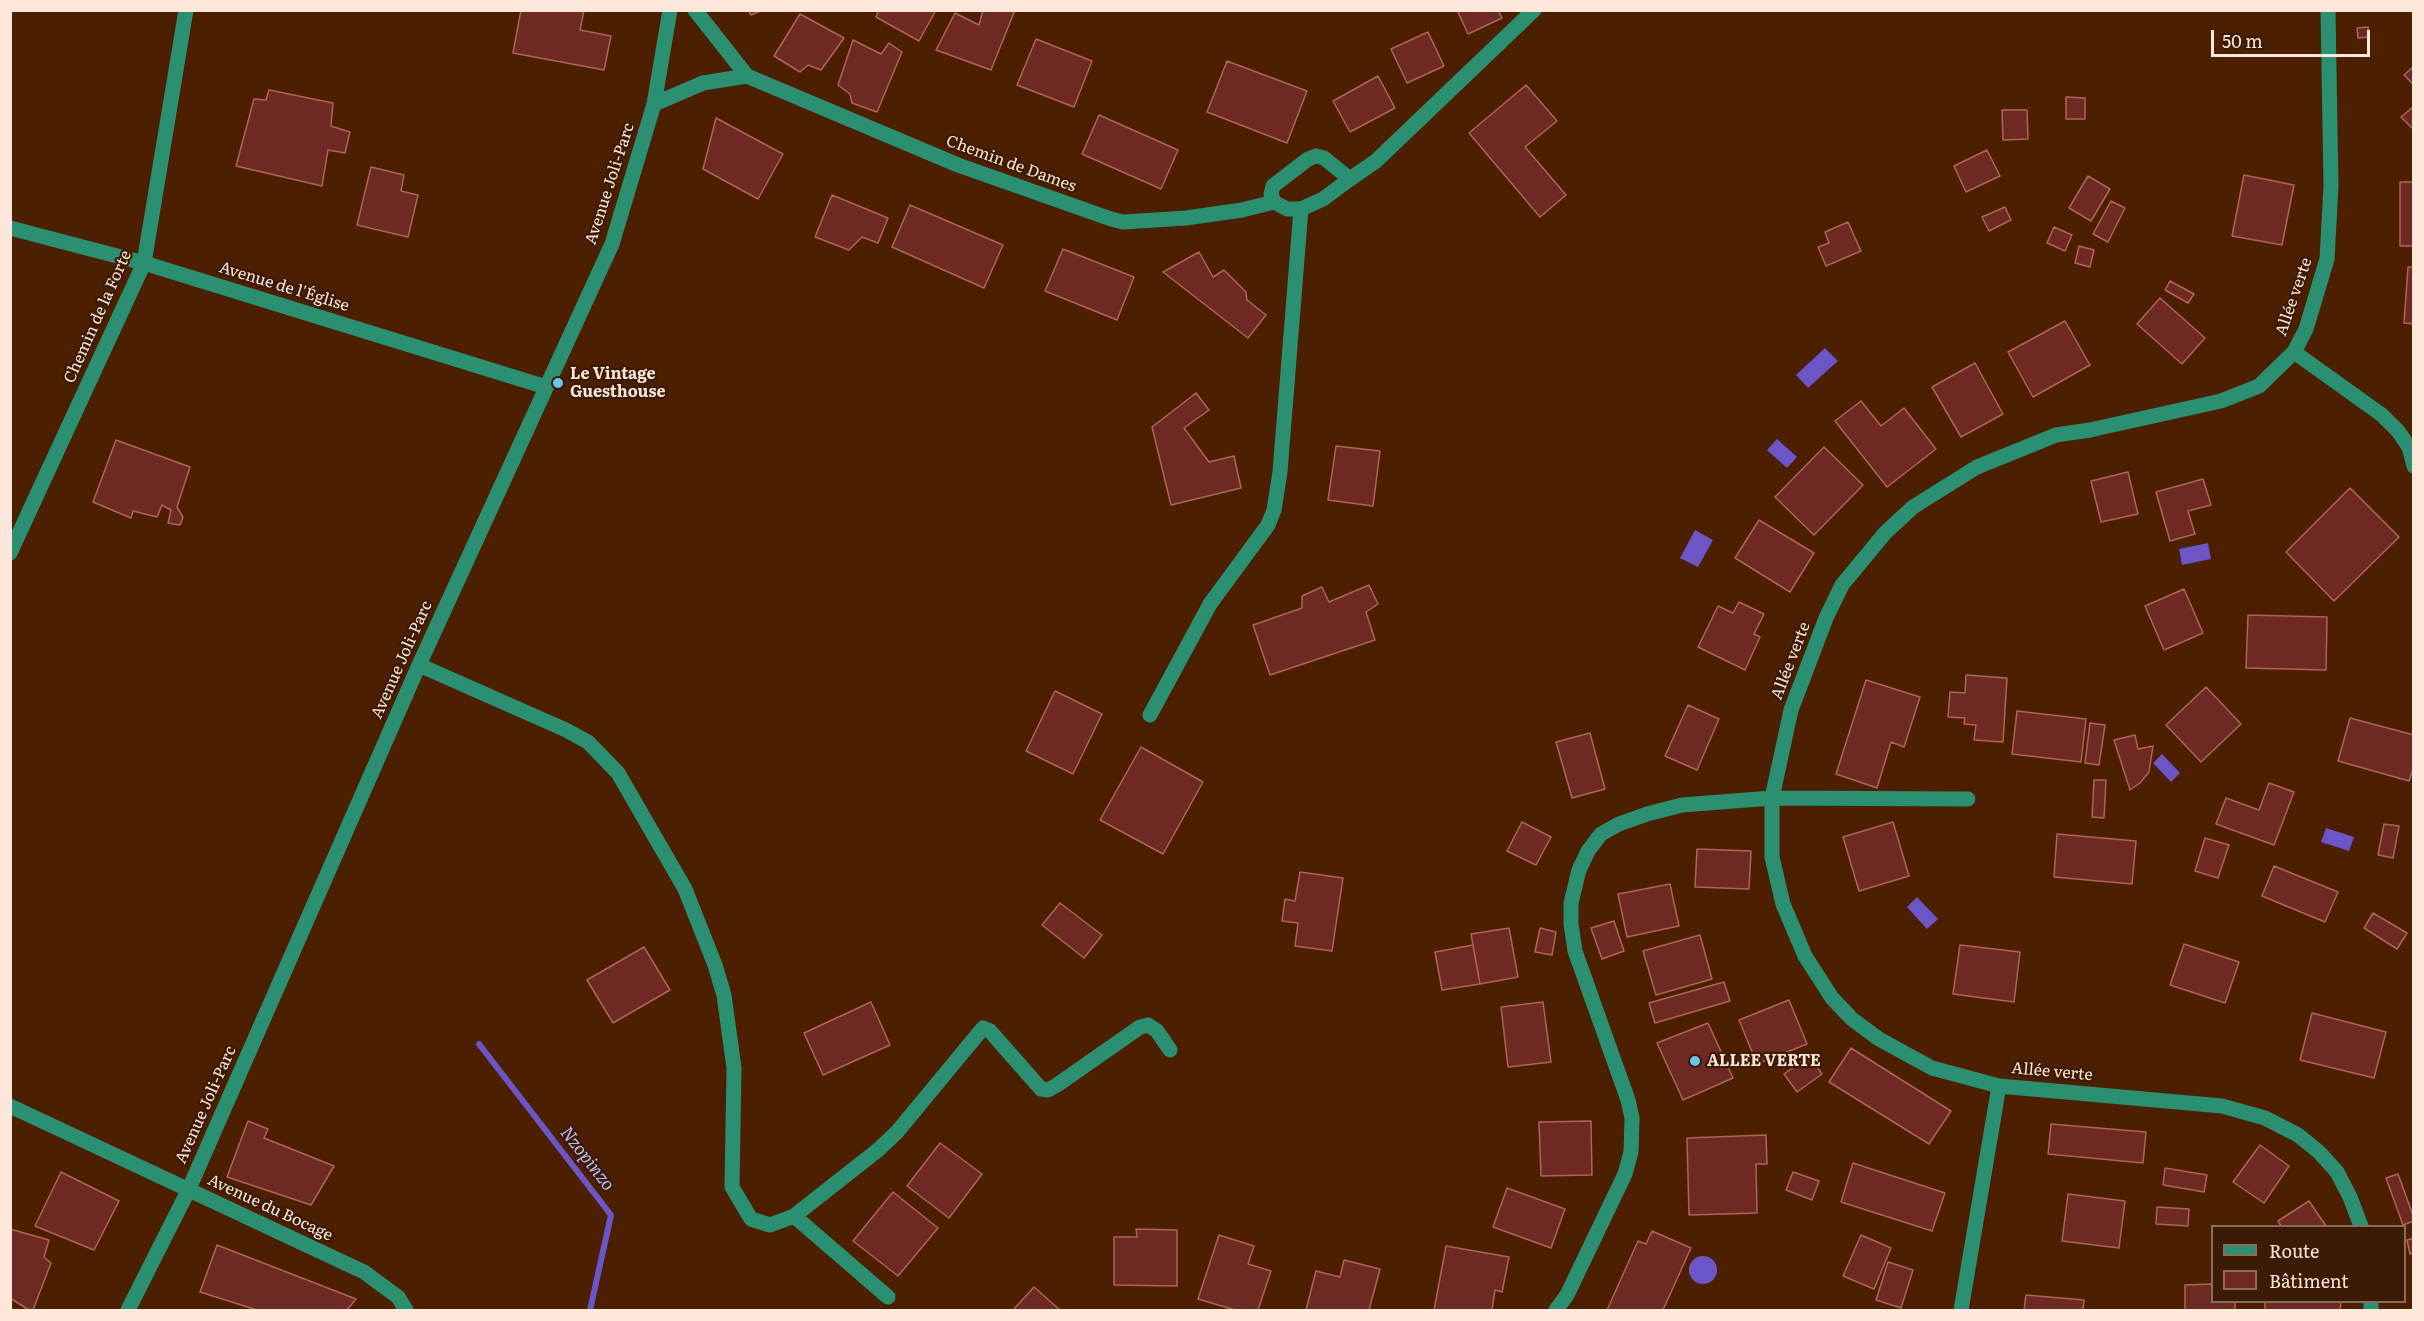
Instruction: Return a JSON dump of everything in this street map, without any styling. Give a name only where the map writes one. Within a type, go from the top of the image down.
[{"type":"street","name":"Chemin de la Forte","points":[[10,553],[144,263],[186,10]]},
{"type":"street","name":"Avenue Joli-Parc","points":[[128,1311],[188,1191],[419,665],[612,244],[654,104],[670,10]]},
{"type":"street","points":[[654,104],[703,83],[747,76],[695,10]]},
{"type":"street","points":[[1350,179],[1324,158],[1316,156],[1308,159],[1273,186],[1271,194],[1274,202],[1287,209],[1300,209],[1323,200],[1376,161],[1534,10]]},
{"type":"street","name":"Allée verte","points":[[2328,10],[2332,164],[2327,260],[2306,329],[2294,352],[2259,386],[2221,401],[2090,430],[2056,435],[1977,467],[1913,507],[1885,533],[1842,585],[1826,618],[1791,710],[1772,798],[1772,856],[1784,904],[1805,956],[1832,998],[1879,1040],[1932,1068],[1999,1086],[2222,1106],[2265,1118],[2298,1135],[2319,1152],[2337,1172],[2350,1197],[2360,1225]]},
{"type":"street","name":"Chemin de Dames","points":[[747,76],[958,165],[1123,222],[1186,218],[1242,210],[1274,202]]},
{"type":"street","points":[[1149,715],[1210,604],[1268,525],[1274,510],[1280,472],[1300,209]]},
{"type":"street","name":"Avenue de l'Église","points":[[10,228],[144,263],[546,387]]},
{"type":"street","points":[[2294,352],[2390,423],[2409,447],[2414,466]]},
{"type":"street","points":[[419,665],[566,730],[588,742],[618,773],[685,889],[704,933],[724,995],[734,1068],[732,1187],[751,1219],[770,1225],[794,1216],[889,1139],[982,1028],[990,1031],[1041,1089],[1048,1090],[1140,1027],[1148,1025],[1157,1031],[1170,1050]]},
{"type":"street","points":[[1556,1311],[1567,1295],[1625,1174],[1632,1142],[1632,1118],[1628,1100],[1575,951],[1571,903],[1579,870],[1588,851],[1601,834],[1619,824],[1682,805],[1772,798],[1968,799]]},
{"type":"street","points":[[1961,1311],[1999,1086]]},
{"type":"street","name":"Avenue du Bocage","points":[[10,1106],[364,1272],[398,1297],[406,1311]]},
{"type":"street","points":[[794,1216],[888,1297]]},
{"type":"shaded area","points":[[1825,348],[1838,361],[1808,388],[1796,375]]},
{"type":"shaded area","points":[[1777,439],[1797,457],[1787,468],[1767,450]]},
{"type":"shaded area","points":[[1695,530],[1713,540],[1698,567],[1680,558]]},
{"type":"shaded area","points":[[2208,543],[2211,559],[2182,565],[2179,549]]},
{"type":"shaded area","points":[[2162,754],[2180,773],[2171,782],[2153,763]]},
{"type":"shaded area","points":[[2326,828],[2354,837],[2349,851],[2321,842]]},
{"type":"shaded area","points":[[1917,897],[1938,919],[1927,929],[1907,907]]},
{"type":"shaded area","points":[[1703,1256],[1713,1260],[1717,1270],[1713,1280],[1703,1284],[1693,1280],[1689,1270],[1693,1260]]},
{"type":"building","points":[[521,10],[584,10],[580,30],[611,36],[604,70],[513,53]]},
{"type":"building","points":[[748,10],[763,10],[751,15]]},
{"type":"building","points":[[879,10],[936,10],[919,41],[876,17]]},
{"type":"building","points":[[983,10],[1015,10],[991,70],[936,50],[955,13],[979,25]]},
{"type":"building","points":[[1457,10],[1498,10],[1502,18],[1468,34]]},
{"type":"building","points":[[800,14],[844,38],[821,70],[808,65],[800,72],[774,56]]},
{"type":"building","points":[[2368,27],[2369,37],[2358,38],[2357,28]]},
{"type":"building","points":[[1428,32],[1444,66],[1407,83],[1391,49]]},
{"type":"building","points":[[1036,39],[1092,61],[1074,107],[1017,85]]},
{"type":"building","points":[[853,40],[881,54],[889,43],[902,52],[877,112],[852,103],[850,94],[838,85]]},
{"type":"building","points":[[1227,61],[1307,91],[1287,143],[1207,112]]},
{"type":"building","points":[[2414,66],[2414,85],[2404,75]]},
{"type":"building","points":[[1378,76],[1395,108],[1350,132],[1333,101]]},
{"type":"building","points":[[1526,85],[1557,121],[1525,147],[1566,195],[1540,217],[1469,133]]},
{"type":"building","points":[[269,90],[333,103],[331,126],[350,132],[345,153],[328,150],[322,186],[236,166],[254,99],[266,100]]},
{"type":"building","points":[[2066,97],[2085,98],[2085,119],[2066,119]]},
{"type":"building","points":[[2414,106],[2414,130],[2401,117]]},
{"type":"building","points":[[2002,110],[2027,110],[2028,139],[2003,140]]},
{"type":"building","points":[[1099,115],[1178,150],[1161,189],[1082,154]]},
{"type":"building","points":[[716,118],[783,154],[758,199],[703,169]]},
{"type":"building","points":[[1987,150],[2000,176],[1966,192],[1954,166]]},
{"type":"building","points":[[371,167],[404,175],[401,191],[418,195],[408,237],[357,225]]},
{"type":"building","points":[[2244,175],[2294,185],[2282,245],[2232,236]]},
{"type":"building","points":[[2088,176],[2110,189],[2091,221],[2069,208]]},
{"type":"building","points":[[2400,182],[2414,182],[2414,246],[2400,246]]},
{"type":"building","points":[[832,195],[888,218],[878,243],[862,237],[849,250],[815,237]]},
{"type":"building","points":[[2111,201],[2125,208],[2108,242],[2093,234]]},
{"type":"building","points":[[910,205],[1003,245],[984,288],[892,247]]},
{"type":"building","points":[[2005,207],[2011,220],[1989,231],[1982,217]]},
{"type":"building","points":[[1848,222],[1861,251],[1826,266],[1818,247],[1829,243],[1825,232]]},
{"type":"building","points":[[2054,227],[2072,235],[2065,251],[2047,243]]},
{"type":"building","points":[[2079,246],[2094,250],[2090,267],[2075,263]]},
{"type":"building","points":[[1063,249],[1134,277],[1117,320],[1045,291]]},
{"type":"building","points":[[1199,252],[1213,277],[1224,270],[1246,292],[1247,300],[1266,315],[1248,338],[1163,272]]},
{"type":"building","points":[[2408,267],[2414,267],[2414,324],[2404,323]]},
{"type":"building","points":[[2170,281],[2194,294],[2188,303],[2165,290]]},
{"type":"building","points":[[2160,298],[2205,338],[2182,364],[2137,324]]},
{"type":"building","points":[[2065,321],[2090,365],[2033,397],[2008,352]]},
{"type":"building","points":[[1975,363],[2003,414],[1961,437],[1932,387]]},
{"type":"building","points":[[1196,393],[1209,410],[1184,428],[1209,462],[1234,456],[1241,488],[1171,505],[1152,427]]},
{"type":"building","points":[[1861,401],[1881,426],[1904,408],[1936,449],[1887,487],[1835,421]]},
{"type":"building","points":[[116,440],[190,467],[177,507],[183,517],[180,525],[168,523],[171,510],[162,505],[157,517],[133,511],[131,518],[93,502]]},
{"type":"building","points":[[1336,446],[1380,451],[1373,506],[1328,500]]},
{"type":"building","points":[[1824,447],[1863,485],[1814,535],[1775,497]]},
{"type":"building","points":[[2128,472],[2138,514],[2101,522],[2091,481]]},
{"type":"building","points":[[2203,479],[2211,505],[2188,511],[2195,534],[2170,541],[2156,492]]},
{"type":"building","points":[[2350,488],[2399,537],[2334,601],[2286,552]]},
{"type":"building","points":[[1759,520],[1814,553],[1790,592],[1735,558]]},
{"type":"building","points":[[1369,585],[1378,604],[1366,612],[1375,640],[1270,675],[1253,625],[1302,608],[1302,596],[1322,587],[1329,602]]},
{"type":"building","points":[[2184,589],[2203,633],[2164,650],[2145,606]]},
{"type":"building","points":[[1739,602],[1764,614],[1754,634],[1760,637],[1745,670],[1698,647],[1718,606],[1733,613]]},
{"type":"building","points":[[2248,615],[2327,617],[2326,670],[2246,668]]},
{"type":"building","points":[[1966,675],[2007,678],[2003,742],[1974,740],[1976,725],[1964,724],[1965,718],[1948,717],[1950,692],[1965,693]]},
{"type":"building","points":[[1866,680],[1920,697],[1904,747],[1891,742],[1877,788],[1836,774]]},
{"type":"building","points":[[2206,687],[2241,724],[2201,762],[2166,725]]},
{"type":"building","points":[[1055,691],[1102,714],[1073,774],[1026,751]]},
{"type":"building","points":[[1688,705],[1719,719],[1697,770],[1665,756]]},
{"type":"building","points":[[2017,711],[2086,719],[2081,762],[2012,754]]},
{"type":"building","points":[[2350,718],[2414,735],[2414,766],[2409,781],[2338,761]]},
{"type":"building","points":[[2090,723],[2105,725],[2099,765],[2085,763]]},
{"type":"building","points":[[1590,733],[1605,789],[1572,798],[1556,742]]},
{"type":"building","points":[[2135,735],[2138,749],[2153,746],[2149,772],[2130,790],[2114,740]]},
{"type":"building","points":[[1141,747],[1203,782],[1163,854],[1100,820]]},
{"type":"building","points":[[2094,780],[2106,780],[2104,818],[2092,817]]},
{"type":"building","points":[[2269,783],[2294,792],[2274,845],[2216,824],[2226,798],[2259,810]]},
{"type":"building","points":[[1522,822],[1551,837],[1536,865],[1507,851]]},
{"type":"building","points":[[1893,822],[1909,876],[1859,891],[1843,837]]},
{"type":"building","points":[[2384,824],[2399,826],[2393,858],[2378,855]]},
{"type":"building","points":[[2057,834],[2136,841],[2132,884],[2054,877]]},
{"type":"building","points":[[2205,838],[2229,845],[2218,878],[2195,871]]},
{"type":"building","points":[[1697,849],[1751,851],[1749,889],[1695,887]]},
{"type":"building","points":[[2274,866],[2338,892],[2325,922],[2262,896]]},
{"type":"building","points":[[1300,872],[1343,878],[1332,951],[1295,946],[1298,923],[1282,921],[1285,899],[1295,901]]},
{"type":"building","points":[[1670,884],[1679,926],[1627,937],[1618,894]]},
{"type":"building","points":[[1060,903],[1102,935],[1084,958],[1042,925]]},
{"type":"building","points":[[2373,913],[2407,933],[2397,949],[2364,928]]},
{"type":"building","points":[[1614,921],[1624,951],[1602,959],[1591,928]]},
{"type":"building","points":[[1509,928],[1518,977],[1480,984],[1471,934]]},
{"type":"building","points":[[1540,928],[1556,932],[1552,955],[1535,952]]},
{"type":"building","points":[[1700,935],[1712,979],[1656,995],[1643,951]]},
{"type":"building","points":[[2184,944],[2239,962],[2225,1003],[2170,985]]},
{"type":"building","points":[[1473,945],[1480,984],[1442,990],[1435,952]]},
{"type":"building","points":[[1960,945],[2020,952],[2014,1002],[1953,994]]},
{"type":"building","points":[[644,947],[670,990],[613,1023],[587,980]]},
{"type":"building","points":[[1724,982],[1730,1001],[1655,1023],[1649,1003]]},
{"type":"building","points":[[1789,1000],[1807,1044],[1757,1064],[1739,1020]]},
{"type":"building","points":[[871,1002],[890,1045],[823,1075],[804,1033]]},
{"type":"building","points":[[1543,1002],[1551,1062],[1508,1067],[1501,1007]]},
{"type":"building","points":[[2312,1013],[2386,1032],[2374,1078],[2300,1060]]},
{"type":"building","name":"ALLEE VERTE","points":[[1708,1023],[1733,1078],[1683,1100],[1657,1043]]},
{"type":"building","points":[[1851,1048],[1951,1111],[1929,1144],[1829,1082]]},
{"type":"building","points":[[1809,1056],[1822,1074],[1797,1092],[1784,1074]]},
{"type":"building","points":[[248,1121],[268,1129],[264,1138],[334,1166],[311,1205],[227,1177]]},
{"type":"building","points":[[1591,1121],[1592,1175],[1541,1176],[1539,1122]]},
{"type":"building","points":[[2051,1124],[2146,1132],[2143,1163],[2048,1154]]},
{"type":"building","points":[[1766,1135],[1767,1164],[1756,1164],[1757,1213],[1689,1215],[1687,1138]]},
{"type":"building","points":[[940,1143],[982,1174],[949,1218],[907,1186]]},
{"type":"building","points":[[2260,1145],[2289,1166],[2264,1203],[2233,1182]]},
{"type":"building","points":[[1853,1163],[1945,1193],[1932,1231],[1841,1202]]},
{"type":"building","points":[[2165,1168],[2207,1175],[2204,1192],[2163,1185]]},
{"type":"building","points":[[61,1172],[119,1201],[94,1250],[35,1226]]},
{"type":"building","points":[[1793,1172],[1819,1181],[1812,1200],[1786,1190]]},
{"type":"building","points":[[2398,1174],[2414,1218],[2414,1221],[2403,1225],[2386,1178]]},
{"type":"building","points":[[1507,1188],[1565,1209],[1551,1248],[1493,1227]]},
{"type":"building","points":[[893,1192],[938,1228],[898,1276],[853,1241]]},
{"type":"building","points":[[2068,1194],[2125,1201],[2119,1248],[2062,1241]]},
{"type":"building","points":[[2309,1201],[2325,1225],[2280,1225],[2278,1221]]},
{"type":"building","points":[[2157,1207],[2189,1209],[2188,1226],[2156,1224]]},
{"type":"building","points":[[10,1229],[49,1240],[44,1257],[51,1263],[33,1310],[29,1310],[10,1298]]},
{"type":"building","points":[[1136,1229],[1177,1230],[1177,1286],[1114,1285],[1114,1237],[1137,1237]]},
{"type":"building","points":[[1652,1231],[1691,1248],[1663,1310],[1607,1310],[1638,1241],[1646,1244]]},
{"type":"building","points":[[1219,1235],[1254,1246],[1248,1264],[1271,1271],[1258,1310],[1235,1310],[1198,1299]]},
{"type":"building","points":[[1861,1235],[1891,1248],[1874,1289],[1843,1276]]},
{"type":"building","points":[[2414,1238],[2414,1253],[2410,1254],[2407,1240]]},
{"type":"building","points":[[217,1245],[356,1299],[347,1310],[257,1310],[200,1292]]},
{"type":"building","points":[[1446,1246],[1509,1257],[1502,1292],[1495,1290],[1492,1310],[1434,1310]]},
{"type":"building","points":[[1344,1260],[1380,1269],[1369,1310],[1306,1310],[1316,1271],[1340,1277]]},
{"type":"building","points":[[1888,1262],[1913,1270],[1901,1308],[1876,1300]]},
{"type":"building","points":[[2211,1284],[2211,1303],[2235,1303],[2235,1310],[2185,1310],[2185,1285]]},
{"type":"building","points":[[1034,1287],[1060,1310],[1013,1310]]},
{"type":"building","points":[[2026,1295],[2084,1300],[2083,1310],[2024,1310]]},
{"type":"building","points":[[2265,1303],[2341,1303],[2340,1310],[2265,1310]]},
{"type":"waterway","name":"Nzopinzo","points":[[479,1044],[611,1215],[590,1310]]},
{"type":"place","name":"Le Vintage Guesthouse","points":[[558,383]]},
{"type":"place","name":"ALLEE VERTE","points":[[1695,1061]]}]
